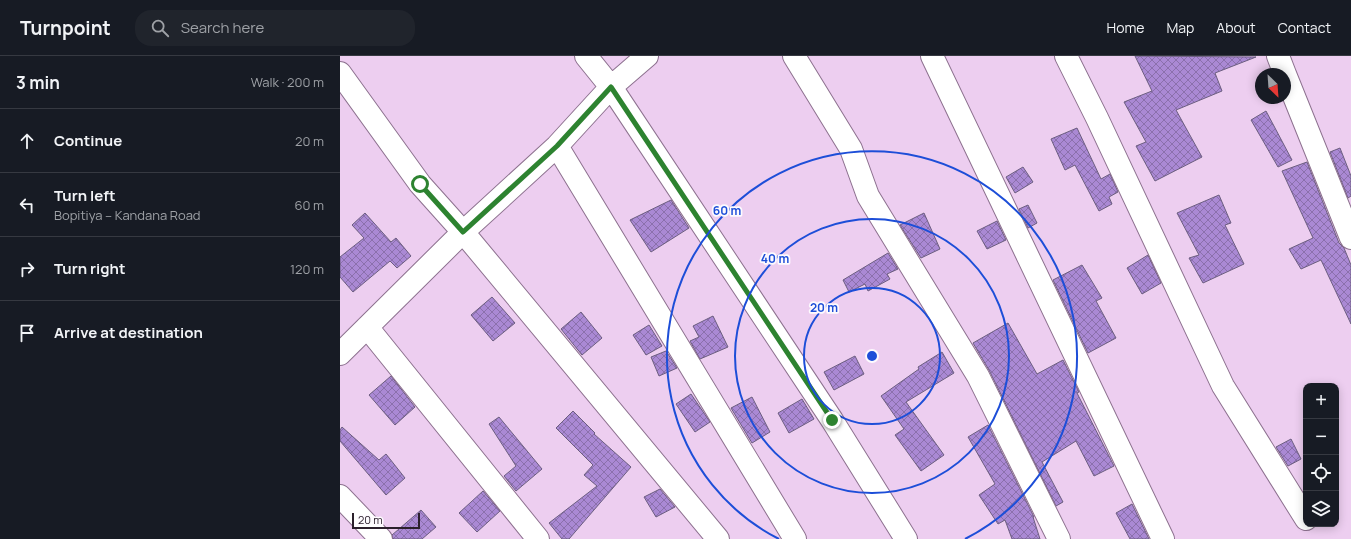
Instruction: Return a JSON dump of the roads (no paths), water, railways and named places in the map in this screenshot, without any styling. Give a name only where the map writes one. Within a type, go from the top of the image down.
[{"type":"street","points":[[586,56],[611,87],[832,420],[906,539]]},
{"type":"street","points":[[340,354],[463,232],[557,146],[611,87],[647,56]]},
{"type":"street","points":[[794,56],[850,149],[868,196],[978,376],[1059,539]]},
{"type":"street","points":[[932,56],[1162,539]]},
{"type":"street","points":[[1066,56],[1224,386],[1303,514]]},
{"type":"street","points":[[1278,56],[1283,68]]},
{"type":"street","points":[[340,73],[420,184],[463,232],[718,539]]},
{"type":"street","points":[[1291,89],[1351,238]]},
{"type":"street","points":[[557,146],[796,539]]},
{"type":"street","points":[[367,327],[538,539]]},
{"type":"street","points":[[340,496],[381,539]]}]
